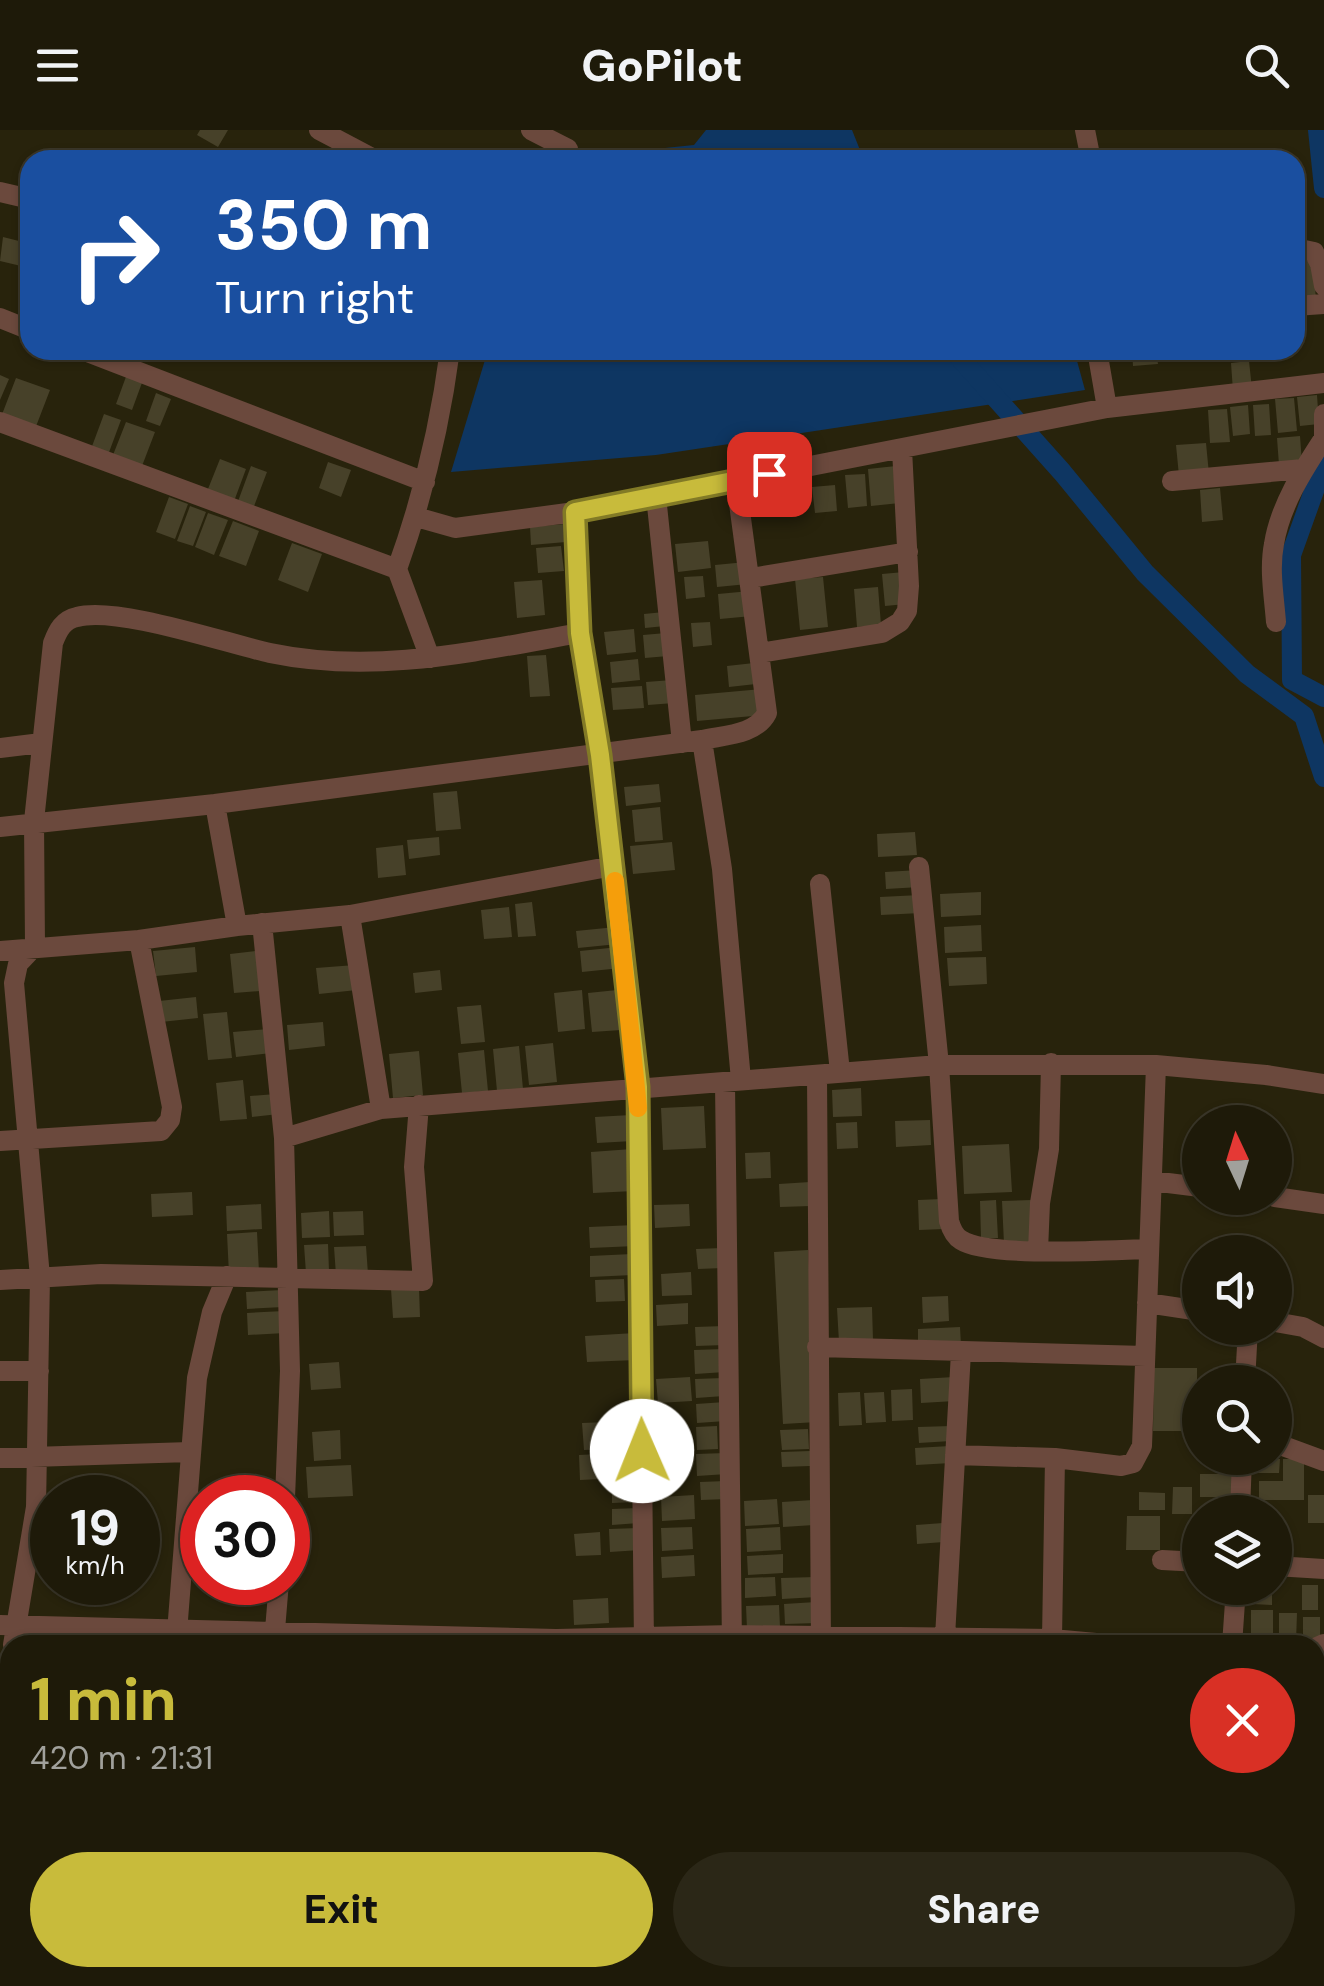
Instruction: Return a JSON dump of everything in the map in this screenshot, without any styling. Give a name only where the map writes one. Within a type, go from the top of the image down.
[{"type":"street","points":[[319,130],[357,150]]},
{"type":"street","points":[[531,130],[568,149]]},
{"type":"street","points":[[1311,250],[1320,264],[1324,286]]},
{"type":"street","points":[[108,360],[425,482]]},
{"type":"street","points":[[430,658],[397,569],[416,517],[442,418],[449,360]]},
{"type":"street","points":[[1099,360],[1107,408]]},
{"type":"street","points":[[416,517],[455,528],[575,512],[1107,408],[1324,384]]},
{"type":"street","points":[[1276,622],[1273,546],[1303,468],[1324,439],[1324,414]]},
{"type":"street","points":[[0,422],[397,569]]},
{"type":"street","points":[[759,653],[882,633],[900,622],[907,612],[902,448]]},
{"type":"street","points":[[1172,481],[1303,468]]},
{"type":"street","points":[[0,826],[215,804],[600,755],[750,730],[762,722],[766,712],[736,481]]},
{"type":"street","points":[[656,496],[692,742],[722,869],[733,1082],[732,1635]]},
{"type":"street","points":[[575,512],[580,633],[600,755],[638,1087],[644,1635]]},
{"type":"street","points":[[751,578],[908,552]]},
{"type":"street","points":[[75,1635],[9,1632],[34,1532],[39,1458],[40,1277],[14,983],[18,964],[35,946],[34,821],[52,643],[60,626],[74,617],[116,616],[273,653],[335,663],[430,658],[580,633]]},
{"type":"street","points":[[0,748],[41,743]]},
{"type":"street","points":[[215,804],[237,926]]},
{"type":"street","points":[[0,951],[139,940],[262,922],[350,915],[613,866]]},
{"type":"street","points":[[919,867],[953,1232],[961,1240],[978,1246],[1038,1251],[1148,1250]]},
{"type":"street","points":[[820,884],[840,1072]]},
{"type":"street","points":[[350,915],[381,1109]]},
{"type":"street","points":[[262,922],[284,1138],[290,1372],[286,1475]]},
{"type":"street","points":[[0,1141],[161,1131],[170,1120],[172,1107],[139,940]]},
{"type":"street","points":[[1038,1251],[1040,1202],[1050,1149],[1052,1063]]},
{"type":"street","points":[[284,1138],[381,1109],[939,1065],[1156,1065],[1324,1084]]},
{"type":"street","points":[[955,1455],[1055,1458],[1121,1466],[1132,1464],[1142,1446],[1156,1065]]},
{"type":"street","points":[[817,1076],[821,1635]]},
{"type":"street","points":[[0,1280],[101,1274],[422,1280],[414,1167],[419,1105]]},
{"type":"street","points":[[1152,1181],[1182,1185]]},
{"type":"street","points":[[1292,1199],[1324,1204]]},
{"type":"street","points":[[178,1635],[190,1452],[202,1348],[227,1276]]},
{"type":"street","points":[[1147,1303],[1182,1308]]},
{"type":"street","points":[[1292,1324],[1324,1338]]},
{"type":"street","points":[[818,1347],[1145,1356]]},
{"type":"street","points":[[945,1635],[961,1352]]},
{"type":"street","points":[[0,1371],[39,1372]]},
{"type":"street","points":[[1292,1450],[1324,1461]]},
{"type":"street","points":[[0,1458],[190,1452]]},
{"type":"street","points":[[1052,1635],[1055,1458]]},
{"type":"street","points":[[1162,1560],[1182,1561]]},
{"type":"street","points":[[1292,1567],[1324,1569]]},
{"type":"street","points":[[275,1630],[277,1605]]},
{"type":"street","points":[[1233,1635],[1235,1605]]},
{"type":"street","points":[[252,1635],[275,1630],[335,1635]]},
{"type":"water","points":[[706,130],[852,130],[860,150],[645,150],[694,145]]},
{"type":"water","points":[[485,360],[1077,360],[1085,390],[656,455],[451,472]]},
{"type":"building","points":[[200,130],[228,130],[218,147],[197,135]]},
{"type":"building","points":[[3,237],[20,241],[20,266],[0,261]]},
{"type":"building","points":[[1305,260],[1312,260],[1316,298],[1305,299]]},
{"type":"building","points":[[1133,360],[1157,360],[1158,364],[1133,366]]},
{"type":"building","points":[[1249,361],[1252,389],[1233,391],[1231,363]]},
{"type":"building","points":[[127,374],[143,380],[132,410],[116,404]]},
{"type":"building","points":[[0,375],[9,379],[0,400]]},
{"type":"building","points":[[16,378],[50,390],[35,429],[1,417]]},
{"type":"building","points":[[156,393],[171,399],[160,426],[146,421]]},
{"type":"building","points":[[1317,395],[1319,424],[1300,426],[1297,397]]},
{"type":"building","points":[[1294,398],[1297,431],[1278,433],[1275,399]]},
{"type":"building","points":[[1269,404],[1271,435],[1255,436],[1253,405]]},
{"type":"building","points":[[1248,405],[1250,434],[1233,436],[1230,407]]},
{"type":"building","points":[[1227,409],[1230,442],[1210,443],[1208,410]]},
{"type":"building","points":[[104,414],[121,420],[108,455],[91,449]]},
{"type":"building","points":[[126,422],[155,432],[142,466],[113,455]]},
{"type":"building","points":[[1300,436],[1302,463],[1279,465],[1277,438]]},
{"type":"building","points":[[1206,443],[1209,474],[1179,476],[1176,445]]},
{"type":"building","points":[[220,459],[246,469],[233,504],[206,494]]},
{"type":"building","points":[[328,462],[351,470],[341,497],[319,488]]},
{"type":"building","points":[[251,466],[267,472],[253,509],[237,504]]},
{"type":"building","points":[[896,466],[900,503],[871,506],[868,469]]},
{"type":"building","points":[[865,474],[867,506],[848,508],[845,475]]},
{"type":"building","points":[[835,485],[837,511],[815,513],[812,487]]},
{"type":"building","points":[[1220,488],[1223,520],[1202,522],[1200,490]]},
{"type":"building","points":[[169,497],[188,504],[175,539],[156,532]]},
{"type":"building","points":[[190,506],[206,512],[193,546],[177,541]]},
{"type":"building","points":[[208,513],[228,520],[214,555],[195,547]]},
{"type":"building","points":[[233,521],[259,531],[246,566],[219,556]]},
{"type":"building","points":[[565,524],[566,542],[531,545],[530,527]]},
{"type":"building","points":[[708,541],[711,568],[678,572],[675,544]]},
{"type":"building","points":[[292,543],[322,554],[308,592],[278,580]]},
{"type":"building","points":[[561,546],[564,571],[538,573],[536,548]]},
{"type":"building","points":[[746,562],[748,584],[717,587],[715,565]]},
{"type":"building","points":[[904,572],[906,604],[885,606],[882,574]]},
{"type":"building","points":[[703,576],[705,597],[686,599],[684,577]]},
{"type":"building","points":[[823,577],[828,627],[800,630],[795,579]]},
{"type":"building","points":[[542,580],[545,615],[517,618],[514,582]]},
{"type":"building","points":[[878,587],[881,625],[857,627],[854,589]]},
{"type":"building","points":[[750,591],[752,616],[720,619],[718,594]]},
{"type":"building","points":[[664,612],[665,626],[645,628],[644,614]]},
{"type":"building","points":[[710,622],[712,645],[693,647],[691,623]]},
{"type":"building","points":[[634,629],[636,652],[607,655],[604,632]]},
{"type":"building","points":[[666,633],[668,656],[645,658],[643,635]]},
{"type":"building","points":[[546,655],[550,696],[530,697],[527,656]]},
{"type":"building","points":[[638,659],[640,680],[612,683],[610,662]]},
{"type":"building","points":[[754,663],[756,684],[729,687],[727,666]]},
{"type":"building","points":[[672,680],[674,703],[648,705],[646,682]]},
{"type":"building","points":[[642,686],[644,708],[613,710],[611,688]]},
{"type":"building","points":[[762,689],[765,715],[697,721],[695,695]]},
{"type":"building","points":[[659,784],[661,802],[626,806],[624,787]]},
{"type":"building","points":[[457,791],[461,829],[436,831],[433,793]]},
{"type":"building","points":[[660,807],[663,840],[635,842],[632,810]]},
{"type":"building","points":[[915,832],[917,855],[878,857],[877,834]]},
{"type":"building","points":[[439,837],[440,855],[409,859],[407,840]]},
{"type":"building","points":[[672,842],[675,870],[633,874],[630,846]]},
{"type":"building","points":[[403,845],[406,875],[378,878],[376,848]]},
{"type":"building","points":[[919,870],[920,887],[886,889],[885,872]]},
{"type":"building","points":[[981,892],[981,915],[941,917],[940,894]]},
{"type":"building","points":[[920,895],[921,913],[881,915],[880,897]]},
{"type":"building","points":[[532,902],[536,936],[518,937],[515,904]]},
{"type":"building","points":[[509,907],[512,937],[484,939],[481,910]]},
{"type":"building","points":[[981,925],[982,951],[945,953],[944,927]]},
{"type":"building","points":[[616,927],[618,944],[578,948],[576,931]]},
{"type":"building","points":[[195,947],[197,972],[156,976],[153,951]]},
{"type":"building","points":[[619,947],[621,968],[582,972],[580,951]]},
{"type":"building","points":[[256,951],[260,991],[234,993],[230,954]]},
{"type":"building","points":[[986,957],[987,984],[949,986],[947,958]]},
{"type":"building","points":[[355,965],[357,990],[319,994],[316,968]]},
{"type":"building","points":[[440,970],[442,990],[415,993],[413,973]]},
{"type":"building","points":[[582,990],[585,1029],[558,1032],[554,993]]},
{"type":"building","points":[[617,990],[621,1030],[592,1032],[588,993]]},
{"type":"building","points":[[196,997],[198,1018],[161,1022],[159,1001]]},
{"type":"building","points":[[481,1005],[485,1042],[461,1044],[457,1007]]},
{"type":"building","points":[[227,1012],[232,1058],[208,1060],[203,1014]]},
{"type":"building","points":[[323,1022],[325,1046],[289,1050],[287,1025]]},
{"type":"building","points":[[268,1029],[271,1053],[236,1057],[233,1032]]},
{"type":"building","points":[[553,1043],[557,1082],[529,1085],[525,1046]]},
{"type":"building","points":[[519,1046],[523,1089],[497,1091],[493,1049]]},
{"type":"building","points":[[484,1050],[488,1091],[462,1093],[458,1053]]},
{"type":"building","points":[[419,1051],[423,1095],[393,1098],[389,1054]]},
{"type":"building","points":[[243,1080],[247,1119],[220,1121],[216,1083]]},
{"type":"building","points":[[861,1088],[862,1116],[833,1117],[832,1090]]},
{"type":"building","points":[[276,1094],[279,1114],[252,1117],[250,1096]]},
{"type":"building","points":[[704,1106],[706,1148],[663,1150],[661,1108]]},
{"type":"building","points":[[631,1115],[633,1141],[597,1143],[595,1117]]},
{"type":"building","points":[[930,1120],[931,1145],[896,1147],[895,1121]]},
{"type":"building","points":[[857,1122],[858,1148],[837,1149],[836,1123]]},
{"type":"building","points":[[1009,1144],[1012,1192],[964,1194],[962,1146]]},
{"type":"building","points":[[632,1149],[634,1191],[593,1193],[591,1152]]},
{"type":"building","points":[[770,1152],[771,1178],[746,1179],[745,1153]]},
{"type":"building","points":[[810,1182],[811,1206],[780,1207],[779,1184]]},
{"type":"building","points":[[192,1192],[193,1215],[152,1217],[151,1194]]},
{"type":"building","points":[[942,1199],[944,1229],[919,1230],[918,1200]]},
{"type":"building","points":[[996,1200],[998,1238],[981,1238],[980,1201]]},
{"type":"building","points":[[1032,1200],[1034,1243],[1004,1244],[1002,1201]]},
{"type":"building","points":[[261,1204],[262,1229],[227,1231],[226,1206]]},
{"type":"building","points":[[689,1204],[690,1226],[655,1228],[654,1205]]},
{"type":"building","points":[[329,1211],[330,1237],[302,1238],[301,1213]]},
{"type":"building","points":[[363,1211],[364,1235],[334,1236],[333,1212]]},
{"type":"building","points":[[635,1225],[636,1246],[590,1248],[589,1227]]},
{"type":"building","points":[[257,1232],[259,1272],[229,1274],[227,1234]]},
{"type":"building","points":[[328,1244],[329,1271],[306,1273],[304,1245]]},
{"type":"building","points":[[366,1246],[368,1274],[336,1275],[334,1247]]},
{"type":"building","points":[[722,1248],[723,1268],[698,1269],[696,1249]]},
{"type":"building","points":[[808,1250],[817,1422],[783,1424],[774,1252]]},
{"type":"building","points":[[632,1254],[633,1275],[590,1277],[590,1256]]},
{"type":"building","points":[[691,1272],[692,1295],[662,1296],[661,1274]]},
{"type":"building","points":[[624,1279],[625,1301],[596,1302],[595,1280]]},
{"type":"building","points":[[419,1288],[420,1317],[393,1318],[391,1289]]},
{"type":"building","points":[[282,1290],[283,1307],[247,1309],[246,1292]]},
{"type":"building","points":[[948,1296],[949,1321],[923,1323],[922,1297]]},
{"type":"building","points":[[688,1303],[688,1324],[657,1326],[656,1305]]},
{"type":"building","points":[[872,1307],[873,1340],[839,1342],[837,1308]]},
{"type":"building","points":[[284,1311],[285,1333],[248,1335],[247,1313]]},
{"type":"building","points":[[724,1326],[725,1345],[696,1346],[695,1327]]},
{"type":"building","points":[[960,1327],[961,1345],[918,1347],[918,1329]]},
{"type":"building","points":[[635,1333],[636,1360],[587,1362],[585,1336]]},
{"type":"building","points":[[724,1349],[725,1372],[695,1374],[694,1350]]},
{"type":"building","points":[[339,1362],[341,1388],[311,1390],[309,1364]]},
{"type":"building","points":[[1154,1368],[1182,1368],[1182,1431],[1153,1431]]},
{"type":"building","points":[[690,1377],[692,1401],[658,1403],[656,1379]]},
{"type":"building","points":[[954,1377],[955,1401],[921,1403],[920,1379]]},
{"type":"building","points":[[723,1378],[724,1396],[696,1398],[695,1379]]},
{"type":"building","points":[[912,1389],[913,1420],[892,1421],[891,1390]]},
{"type":"building","points":[[860,1392],[862,1425],[839,1426],[838,1393]]},
{"type":"building","points":[[884,1392],[886,1422],[866,1423],[864,1393]]},
{"type":"building","points":[[725,1402],[726,1421],[697,1423],[696,1404]]},
{"type":"building","points":[[607,1422],[609,1449],[584,1450],[582,1423]]},
{"type":"building","points":[[717,1426],[718,1449],[697,1450],[696,1427]]},
{"type":"building","points":[[951,1426],[951,1441],[919,1443],[918,1427]]},
{"type":"building","points":[[808,1429],[809,1449],[782,1450],[780,1430]]},
{"type":"building","points":[[340,1430],[341,1459],[314,1461],[312,1432]]},
{"type":"building","points":[[950,1446],[951,1463],[916,1465],[915,1448]]},
{"type":"building","points":[[810,1451],[810,1466],[782,1467],[781,1452]]},
{"type":"building","points":[[638,1452],[640,1477],[580,1480],[579,1455]]},
{"type":"building","points":[[726,1453],[727,1474],[697,1476],[696,1454]]},
{"type":"building","points":[[1292,1459],[1304,1459],[1304,1500],[1292,1500],[1292,1495],[1259,1495],[1259,1481],[1283,1481],[1283,1475],[1292,1475]]},
{"type":"building","points":[[351,1465],[353,1496],[310,1498],[306,1467]]},
{"type":"building","points":[[1200,1475],[1235,1475],[1235,1495],[1200,1495]]},
{"type":"building","points":[[726,1481],[727,1499],[701,1500],[700,1482]]},
{"type":"building","points":[[634,1482],[636,1502],[612,1503],[612,1483]]},
{"type":"building","points":[[1173,1487],[1192,1487],[1192,1495],[1182,1495],[1182,1514],[1172,1514]]},
{"type":"building","points":[[1139,1492],[1165,1493],[1165,1510],[1139,1510]]},
{"type":"building","points":[[694,1495],[695,1519],[662,1521],[661,1497]]},
{"type":"building","points":[[1308,1495],[1324,1495],[1324,1523],[1308,1523]]},
{"type":"building","points":[[777,1499],[779,1524],[745,1526],[744,1501]]},
{"type":"building","points":[[813,1500],[814,1525],[783,1527],[782,1502]]},
{"type":"building","points":[[638,1508],[639,1523],[612,1525],[612,1509]]},
{"type":"building","points":[[1127,1516],[1160,1516],[1160,1550],[1126,1550]]},
{"type":"building","points":[[943,1523],[944,1542],[917,1544],[916,1525]]},
{"type":"building","points":[[692,1527],[693,1549],[662,1551],[661,1528]]},
{"type":"building","points":[[780,1527],[781,1550],[747,1552],[746,1529]]},
{"type":"building","points":[[639,1528],[640,1550],[610,1552],[609,1529]]},
{"type":"building","points":[[600,1532],[601,1555],[576,1556],[574,1534]]},
{"type":"building","points":[[783,1554],[783,1573],[748,1575],[747,1556]]},
{"type":"building","points":[[694,1555],[695,1576],[662,1578],[661,1557]]},
{"type":"building","points":[[775,1577],[776,1596],[745,1598],[745,1578]]},
{"type":"building","points":[[816,1577],[817,1597],[782,1599],[781,1578]]},
{"type":"building","points":[[1302,1585],[1318,1585],[1318,1610],[1302,1610]]},
{"type":"building","points":[[608,1598],[609,1623],[574,1625],[573,1600]]},
{"type":"building","points":[[816,1602],[818,1623],[785,1624],[784,1604]]},
{"type":"building","points":[[779,1605],[780,1627],[747,1629],[746,1606]]},
{"type":"building","points":[[1251,1610],[1273,1610],[1273,1635],[1251,1635]]},
{"type":"building","points":[[1279,1613],[1297,1613],[1296,1635],[1279,1635]]},
{"type":"building","points":[[1303,1617],[1320,1617],[1320,1635],[1303,1635]]},
{"type":"waterway","points":[[1318,130],[1324,188]]},
{"type":"waterway","points":[[962,360],[1145,573],[1247,674],[1304,716],[1324,777]]},
{"type":"waterway","points":[[1324,463],[1291,555],[1292,680],[1324,697]]},
{"type":"slow traffic","points":[[615,881],[638,1108]]},
{"type":"route","points":[[642,1451],[638,1087],[600,755],[580,633],[575,512],[769,474]]}]
